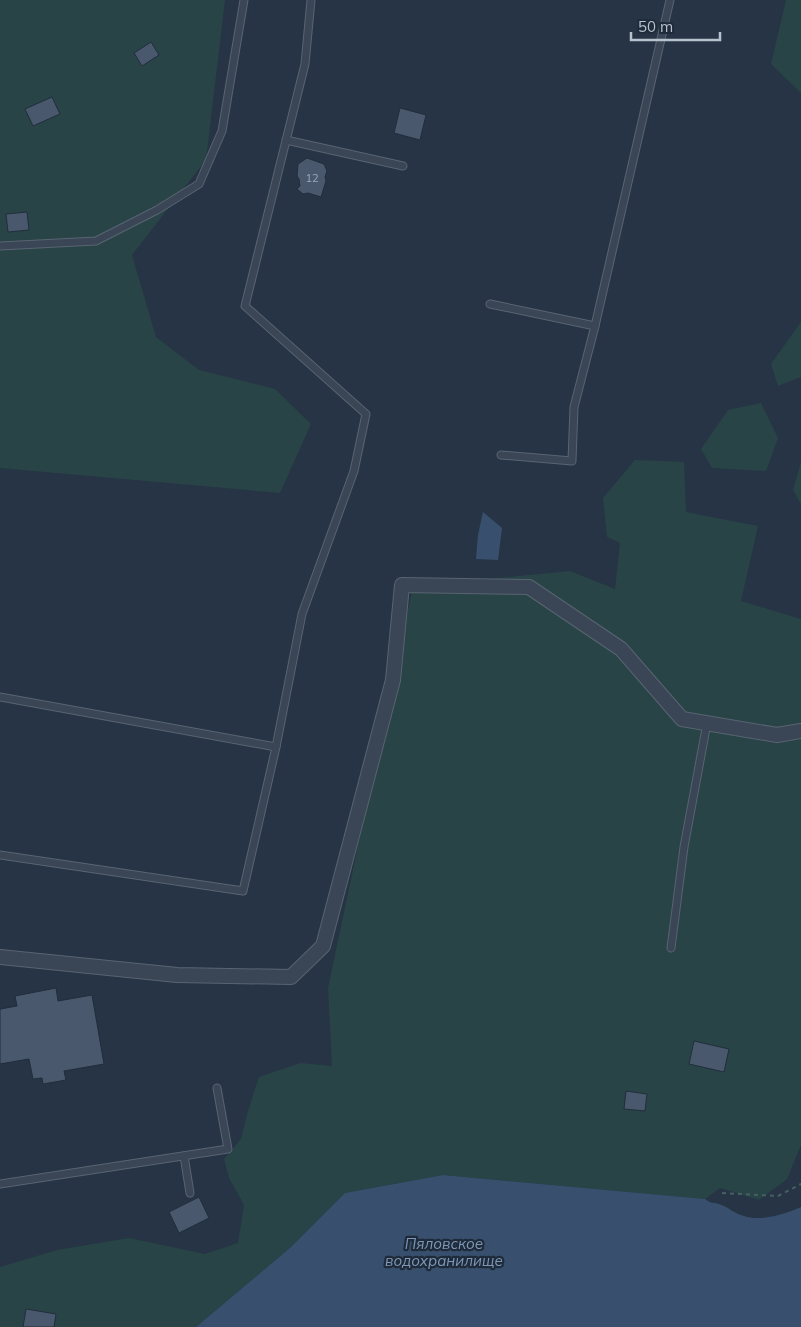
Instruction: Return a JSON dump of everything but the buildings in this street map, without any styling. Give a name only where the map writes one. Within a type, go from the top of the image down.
[{"type":"street","points":[[0,957],[177,975],[291,977],[323,946],[393,680],[402,585],[529,587],[621,649],[682,719],[777,735],[801,731]]},
{"type":"lane","points":[[0,246],[96,241],[157,210],[200,184],[222,131],[244,0]]},
{"type":"lane","points":[[0,855],[243,891],[276,747],[302,614],[354,471],[366,414],[244,306],[306,64],[311,0]]},
{"type":"lane","points":[[501,455],[572,461],[574,407],[595,326],[670,0],[662,0]]},
{"type":"lane","points":[[286,140],[403,166]]},
{"type":"lane","points":[[490,304],[595,326]]},
{"type":"lane","points":[[0,697],[276,747]]},
{"type":"lane","points":[[671,948],[684,847],[707,723]]},
{"type":"lane","points":[[0,1184],[228,1149],[217,1088]]},
{"type":"lane","points":[[184,1156],[190,1193]]},
{"type":"path","points":[[722,1193],[778,1196],[801,1184]]},
{"type":"green space","points":[[0,0],[225,0],[206,160],[132,255],[156,337],[199,370],[275,389],[311,424],[280,493],[0,468]]},
{"type":"green space","points":[[786,0],[801,0],[801,93],[771,64]]},
{"type":"green space","points":[[801,322],[801,377],[778,386],[771,364]]},
{"type":"green space","points":[[761,403],[778,438],[766,471],[712,468],[701,449],[728,410]]},
{"type":"green space","points":[[635,460],[684,462],[686,512],[758,526],[741,601],[801,619],[801,1145],[787,1179],[759,1200],[720,1188],[705,1199],[443,1175],[345,1193],[291,1247],[196,1327],[0,1327],[0,1267],[57,1250],[129,1238],[205,1254],[238,1243],[244,1205],[229,1178],[224,1159],[241,1139],[259,1077],[300,1063],[332,1066],[328,988],[413,586],[570,571],[615,589],[620,543],[607,537],[603,498]]},
{"type":"green space","points":[[801,462],[801,504],[793,490]]},
{"type":"water","points":[[483,512],[502,528],[498,560],[476,559],[478,535]]},
{"type":"water","name":"Пяловское водохранилище","points":[[443,1175],[705,1199],[750,1218],[765,1218],[801,1207],[801,1327],[196,1327],[291,1247],[345,1193]]}]
